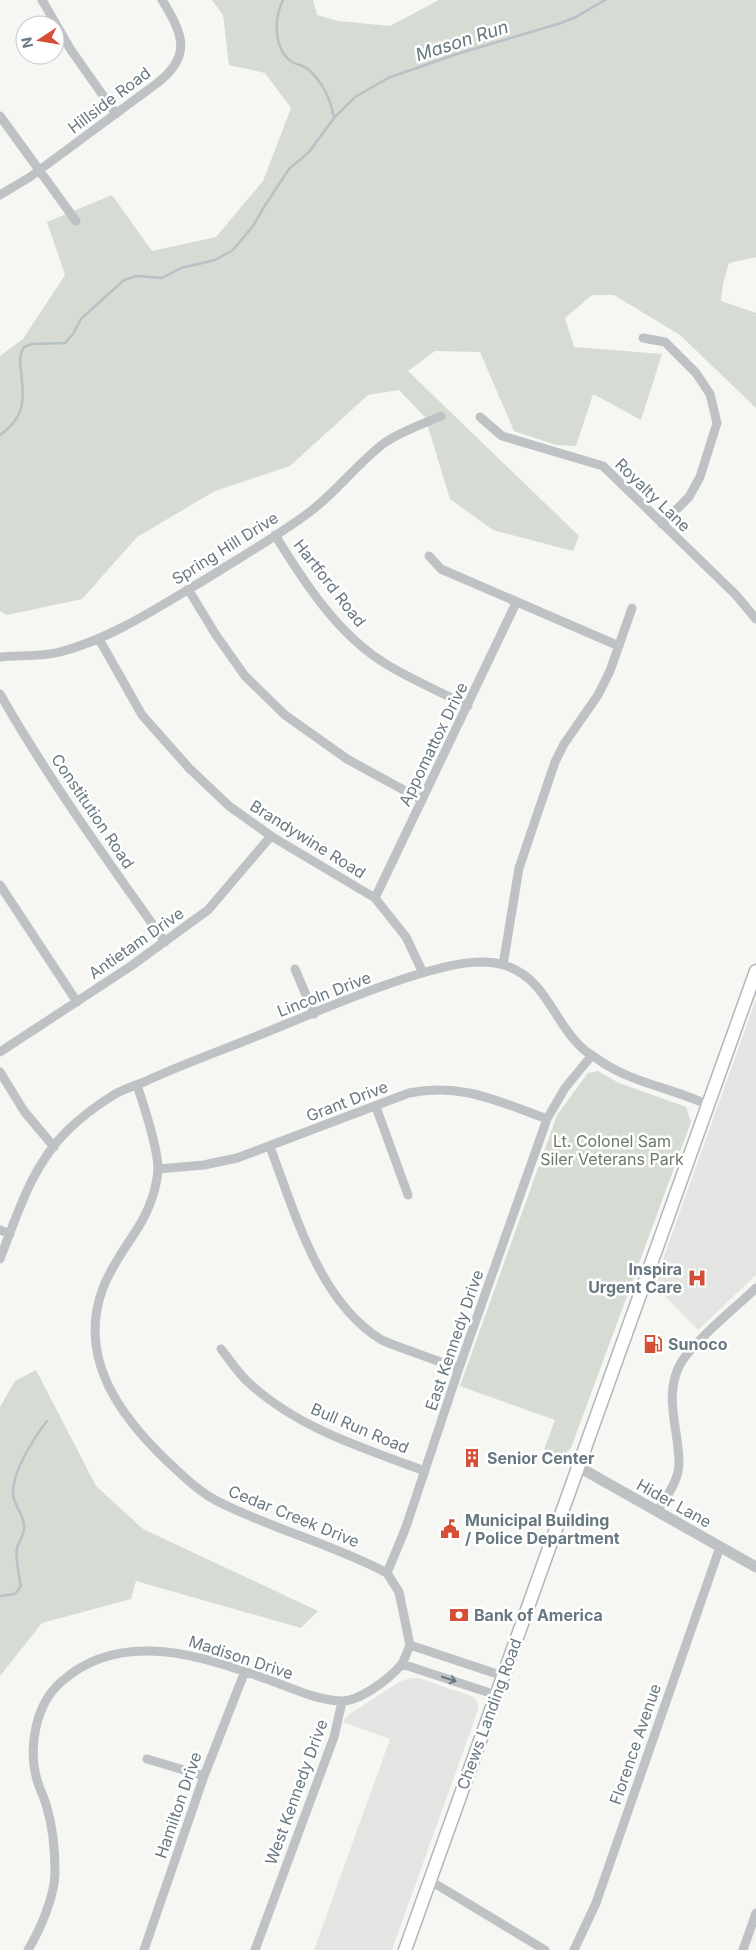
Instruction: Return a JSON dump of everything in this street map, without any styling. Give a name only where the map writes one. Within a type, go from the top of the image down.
[{"type":"main road","name":"Chews Landing Road","points":[[405,1950],[756,971]]},
{"type":"street","points":[[42,0],[71,50],[116,114]]},
{"type":"street","name":"Hillside Road","points":[[0,195],[39,171],[164,78],[179,58],[182,47],[181,36],[162,0]]},
{"type":"street","points":[[0,116],[76,221]]},
{"type":"street","points":[[643,338],[665,342],[696,374],[710,394],[717,422],[700,477],[689,498],[662,524]]},
{"type":"street","name":"Spring Hill Drive","points":[[0,657],[42,655],[99,639],[188,589],[275,535],[310,512],[332,494],[353,471],[384,443],[441,416]]},
{"type":"street","name":"Royalty Lane","points":[[480,417],[502,436],[603,466],[736,595],[756,619]]},
{"type":"street","name":"Hartford Road","points":[[275,535],[295,568],[327,609],[357,642],[386,664],[468,706]]},
{"type":"street","points":[[429,556],[441,569],[619,646]]},
{"type":"street","points":[[188,589],[216,635],[245,676],[285,715],[347,759],[422,800]]},
{"type":"street","name":"Appomattox Drive","points":[[375,898],[516,603]]},
{"type":"street","points":[[503,965],[518,868],[552,770],[564,744],[598,695],[619,646],[632,608]]},
{"type":"street","name":"Brandywine Road","points":[[99,639],[142,715],[189,768],[229,806],[271,836],[375,898],[406,937],[423,973]]},
{"type":"street","name":"Constitution Road","points":[[0,694],[13,718],[102,853],[165,942]]},
{"type":"street","name":"Antietam Drive","points":[[0,1052],[165,942],[208,910],[271,836]]},
{"type":"street","points":[[0,886],[76,1002]]},
{"type":"street","name":"Lincoln Drive","points":[[0,1259],[26,1191],[44,1160],[65,1133],[112,1096],[314,1014],[423,973],[460,964],[477,962],[503,965],[532,980],[580,1046],[626,1075],[708,1105]]},
{"type":"street","points":[[295,969],[314,1014]]},
{"type":"street","name":"East Kennedy Drive","points":[[387,1573],[406,1527],[547,1119],[565,1088],[592,1054]]},
{"type":"street","points":[[0,1072],[24,1111],[54,1147]]},
{"type":"street","name":"Cedar Creek Drive","points":[[137,1085],[144,1104],[158,1169],[152,1199],[140,1224],[119,1257],[103,1288],[96,1318],[95,1344],[100,1369],[112,1395],[149,1444],[184,1478],[214,1500],[268,1524],[362,1560],[387,1573]]},
{"type":"street","name":"Grant Drive","points":[[158,1169],[204,1165],[236,1158],[270,1147],[409,1093],[429,1089],[475,1093],[547,1119]]},
{"type":"street","points":[[376,1107],[408,1196]]},
{"type":"street","points":[[270,1147],[303,1234],[327,1284],[353,1318],[381,1340],[427,1358],[460,1368]]},
{"type":"street","points":[[0,1230],[10,1234]]},
{"type":"street","points":[[657,1512],[675,1481],[679,1464],[672,1409],[673,1385],[682,1362],[700,1341],[756,1288]]},
{"type":"street","name":"Bull Run Road","points":[[221,1349],[247,1382],[287,1412],[330,1435],[425,1471]]},
{"type":"street","name":"Hider Lane","points":[[577,1466],[755,1565]]},
{"type":"street","name":"Florence Avenue","points":[[574,1950],[596,1903],[720,1547]]},
{"type":"street","points":[[387,1573],[399,1592],[410,1645],[503,1676]]},
{"type":"street","name":"West Kennedy Drive","points":[[255,1950],[334,1737],[342,1702],[366,1694],[402,1664],[410,1645]]},
{"type":"street","name":"Madison Drive","points":[[28,1950],[47,1909],[55,1874],[48,1808],[36,1779],[33,1748],[38,1720],[47,1699],[60,1682],[80,1668],[99,1660],[123,1653],[149,1650],[173,1652],[214,1661],[314,1697],[342,1702]]},
{"type":"street","points":[[402,1664],[496,1695]]},
{"type":"street","name":"Hamilton Drive","points":[[144,1950],[204,1776],[244,1671]]},
{"type":"street","points":[[148,1759],[204,1776]]},
{"type":"street","points":[[429,1880],[545,1950]]},
{"type":"street","points":[[743,1950],[756,1913]]},
{"type":"shaded area","points":[[756,999],[756,1275],[698,1330],[651,1282],[657,1267],[662,1262]]},
{"type":"shaded area","points":[[418,1678],[474,1697],[478,1710],[392,1950],[314,1950],[390,1739],[343,1722],[348,1715],[401,1681]]},
{"type":"green space","points":[[212,0],[313,0],[317,15],[338,21],[390,26],[439,0],[756,0],[756,257],[729,263],[723,284],[721,301],[756,313],[756,408],[680,335],[614,295],[592,295],[565,318],[574,347],[662,354],[641,420],[593,394],[576,446],[556,445],[514,431],[480,352],[435,351],[408,371],[579,536],[573,551],[493,530],[450,499],[425,417],[399,390],[368,395],[290,466],[215,491],[137,537],[82,599],[7,615],[0,611],[0,356],[23,339],[65,275],[47,222],[112,195],[152,251],[216,237],[263,181],[291,108],[265,73],[229,65],[223,15]]},
{"type":"green space","name":"Lt. Colonel Sam Siler Veterans Park","points":[[598,1071],[619,1083],[686,1107],[691,1122],[571,1448],[563,1456],[544,1450],[555,1420],[460,1386],[557,1115],[588,1073]]},
{"type":"green space","points":[[36,1370],[96,1486],[143,1529],[318,1611],[301,1628],[136,1581],[131,1599],[42,1623],[0,1676],[0,1407],[15,1381]]},
{"type":"waterway","points":[[283,0],[277,24],[278,41],[281,49],[292,62],[307,68],[318,80],[331,105],[334,118]]},
{"type":"waterway","name":"Mason Run","points":[[0,435],[15,421],[21,407],[23,390],[20,359],[24,347],[32,344],[65,343],[73,334],[81,319],[124,280],[137,276],[162,278],[181,268],[215,260],[233,250],[253,226],[289,169],[309,152],[334,118],[355,97],[388,78],[457,54],[561,23],[576,17],[605,0]]},
{"type":"waterway","points":[[0,1596],[15,1594],[21,1586],[17,1567],[17,1548],[24,1532],[24,1522],[15,1502],[13,1494],[14,1485],[16,1475],[25,1455],[47,1421]]},
{"type":"place","name":"Inspira Urgent Care","points":[[697,1278]]},
{"type":"place","name":"Sunoco","points":[[653,1344]]},
{"type":"place","name":"Senior Center","points":[[472,1458]]},
{"type":"place","name":"Municipal Building / Police Department","points":[[450,1529]]},
{"type":"place","name":"Bank of America","points":[[459,1615]]}]
